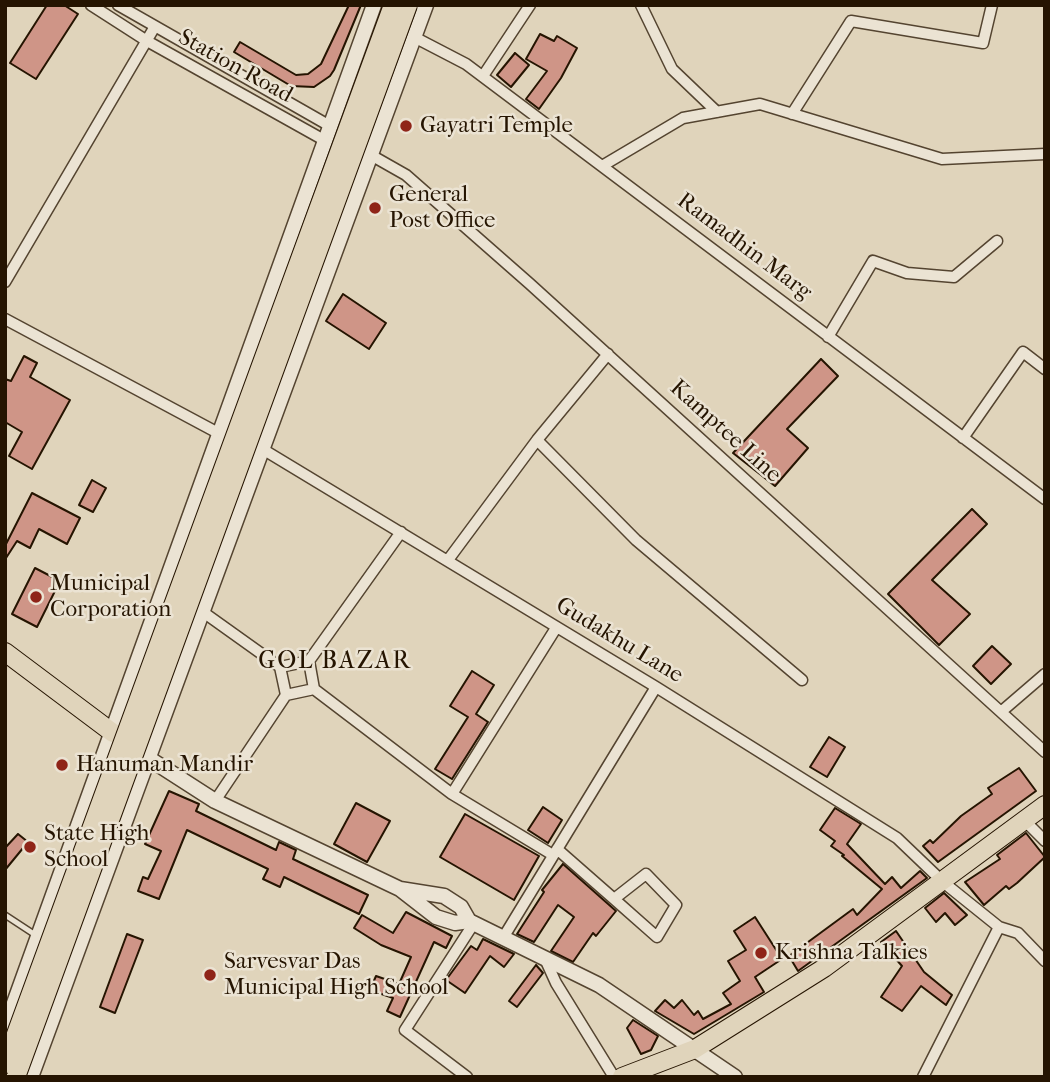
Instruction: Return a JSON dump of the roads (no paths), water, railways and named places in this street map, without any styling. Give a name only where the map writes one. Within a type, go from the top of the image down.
[{"type":"main road","points":[[5,1064],[393,5]]},
{"type":"main road","points":[[16,1077],[408,5]]},
{"type":"main road","points":[[5,652],[113,733]]},
{"type":"main road","points":[[622,1077],[695,1049],[824,968],[1045,805]]},
{"type":"street","name":"Station Road","points":[[92,5],[147,41],[324,141]]},
{"type":"street","name":"Station Road","points":[[118,5],[154,28],[330,126]]},
{"type":"street","points":[[7,1020],[374,5]]},
{"type":"street","points":[[31,1077],[426,5]]},
{"type":"street","points":[[483,76],[530,5]]},
{"type":"street","points":[[641,5],[672,69],[717,112]]},
{"type":"street","points":[[792,114],[851,21],[983,43],[992,5]]},
{"type":"street","points":[[5,282],[154,28]]},
{"type":"street","name":"Ramadhin Marg","points":[[414,37],[483,76],[1045,499]]},
{"type":"street","points":[[602,166],[683,118],[760,104],[942,159],[1045,153]]},
{"type":"street","name":"Kamptee Line","points":[[369,154],[406,175],[608,354],[1045,752]]},
{"type":"street","points":[[828,337],[873,261],[907,273],[954,278],[997,241]]},
{"type":"street","points":[[5,319],[220,434]]},
{"type":"street","points":[[963,439],[1023,352],[1045,369]]},
{"type":"street","points":[[448,560],[537,440],[608,354]]},
{"type":"street","points":[[537,440],[636,540],[802,680]]},
{"type":"street","name":"Gudakhu Lane","points":[[264,450],[656,687],[897,838],[943,882],[999,928],[1018,933],[1045,961]]},
{"type":"street","points":[[280,667],[309,661],[401,532]]},
{"type":"street","points":[[203,612],[280,667],[286,695]]},
{"type":"street","points":[[453,794],[556,628]]},
{"type":"street","points":[[309,661],[314,689],[453,794],[555,852],[657,937],[676,905],[646,874],[614,899]]},
{"type":"street","points":[[1002,710],[1045,674]]},
{"type":"street","points":[[503,937],[656,687]]},
{"type":"street","points":[[215,801],[286,695],[314,689]]},
{"type":"street","points":[[113,733],[215,801],[400,889],[436,917],[455,923],[471,922],[599,985],[735,1077]]},
{"type":"street","points":[[1025,821],[1045,841]]},
{"type":"street","points":[[400,889],[444,896],[461,907],[471,922]]},
{"type":"street","points":[[467,1077],[404,1030],[471,922]]},
{"type":"street","points":[[923,1077],[999,928]]},
{"type":"street","points":[[546,961],[614,1077]]},
{"type":"lane","points":[[5,915],[37,936]]},
{"type":"place","name":"Gayatri Temple","points":[[406,126]]},
{"type":"place","name":"General Post Office","points":[[375,208]]},
{"type":"place","name":"Municipal Corporation","points":[[36,597]]},
{"type":"place","name":"Hanuman Mandir","points":[[62,765]]},
{"type":"place","name":"State High School","points":[[30,847]]},
{"type":"place","name":"Krishna Talkies","points":[[761,953]]},
{"type":"place","name":"Sarvesvar Das Municipal High School","points":[[210,975]]},
{"type":"district","name":"GOL BAZAR","points":[[335,662]]}]
